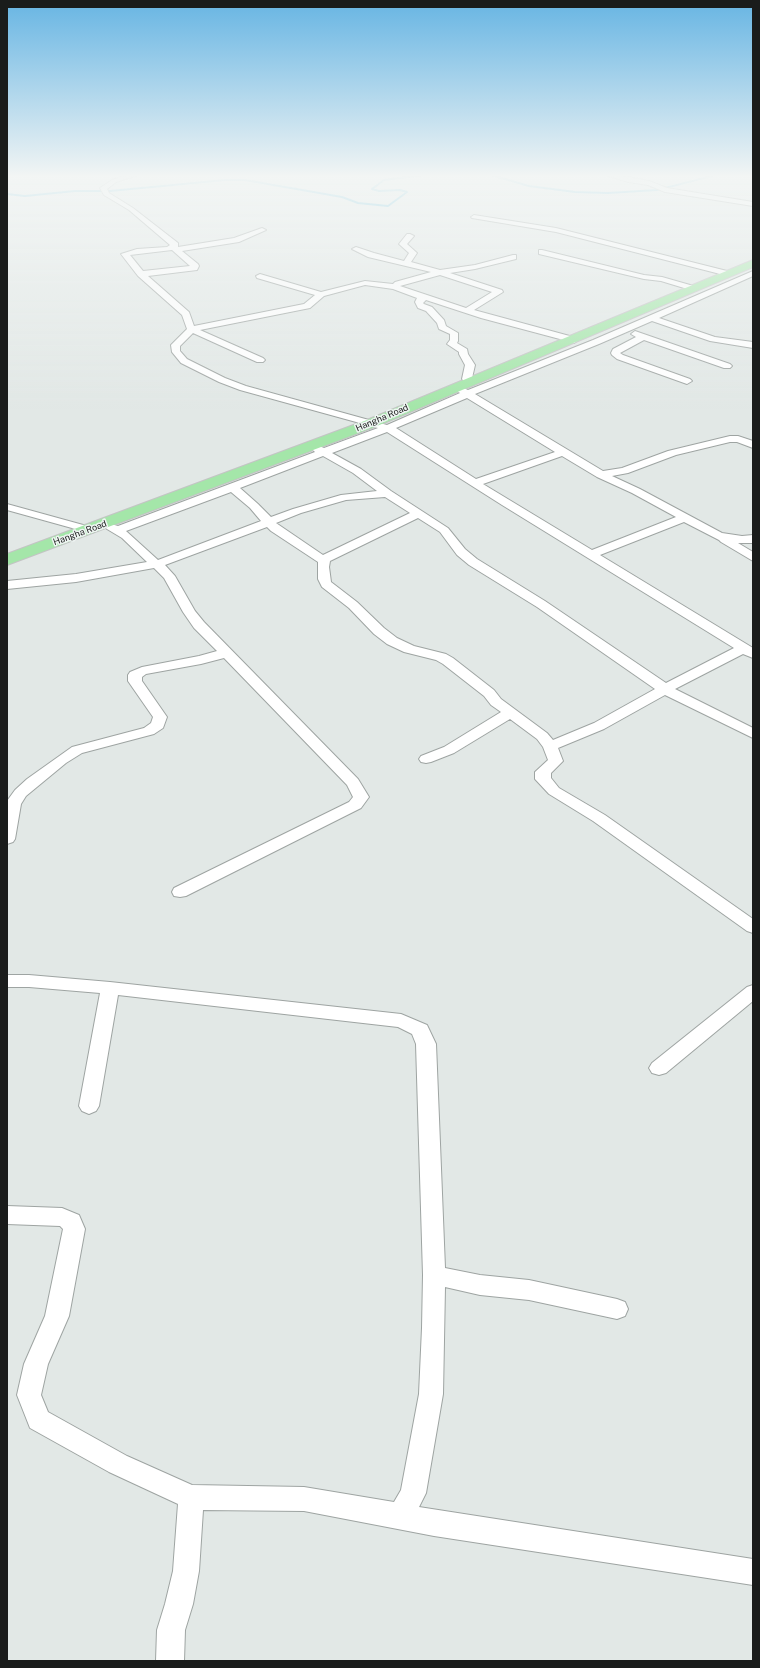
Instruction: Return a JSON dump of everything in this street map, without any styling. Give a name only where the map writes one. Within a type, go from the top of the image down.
[{"type":"highway","name":"Hangha Road","points":[[7,560],[464,388],[753,263]]},
{"type":"street","points":[[130,253],[125,254],[141,274],[186,314],[191,329],[260,360]]},
{"type":"street","points":[[141,274],[194,268],[195,266],[180,253]]},
{"type":"street","points":[[366,253],[440,272],[499,292],[467,311]]},
{"type":"street","points":[[413,253],[407,262],[419,272],[415,279],[416,284],[420,288],[420,296],[422,300],[418,302],[442,322],[442,327],[454,333],[454,341],[452,344],[464,351],[462,354],[468,360],[470,365],[464,388]]},
{"type":"street","points":[[545,253],[644,277],[662,279],[694,289]]},
{"type":"street","points":[[645,253],[728,274]]},
{"type":"street","points":[[395,287],[398,284],[440,272],[475,267],[513,257]]},
{"type":"street","points":[[7,507],[97,527],[119,530],[388,428],[464,388],[624,330],[753,274]]},
{"type":"street","points":[[260,276],[322,294]]},
{"type":"street","points":[[574,340],[467,311],[395,287],[365,283],[322,294],[307,306],[191,329],[175,345],[176,352],[184,361],[222,380],[243,388],[388,428],[748,652]]},
{"type":"street","points":[[652,318],[713,339],[753,345]]},
{"type":"street","points":[[624,330],[727,366]]},
{"type":"street","points":[[644,337],[616,351],[615,353],[620,357],[687,381]]},
{"type":"street","points":[[464,388],[601,475],[636,491],[719,536],[753,557]]},
{"type":"street","points":[[601,475],[624,471],[672,453],[730,439],[738,439],[753,445]]},
{"type":"street","points":[[311,446],[358,471],[387,493],[444,530],[461,552],[473,562],[541,604],[666,690],[753,734]]},
{"type":"street","points":[[475,483],[564,452]]},
{"type":"street","points":[[233,488],[254,506],[275,529],[324,561]]},
{"type":"street","points":[[7,585],[76,578],[157,564],[297,511],[345,498],[387,493]]},
{"type":"street","points":[[419,513],[334,553],[324,561],[323,573],[326,584],[353,605],[379,631],[392,641],[409,649],[441,657],[448,661],[489,693],[496,702],[542,736],[550,746],[556,761],[543,772],[543,779],[554,791],[599,818],[753,927]]},
{"type":"street","points":[[590,555],[684,518]]},
{"type":"street","points":[[119,530],[135,543],[169,576],[189,612],[226,653],[353,782],[361,797],[355,805],[180,892]]},
{"type":"street","points":[[719,536],[742,540],[753,539]]},
{"type":"street","points":[[550,746],[599,726],[628,711],[646,699],[748,652]]},
{"type":"street","points":[[7,839],[13,804],[20,793],[60,760],[77,750],[149,731],[158,725],[160,717],[135,680],[135,676],[142,671],[201,660],[226,653]]},
{"type":"street","points":[[426,759],[449,750],[510,712]]},
{"type":"street","points":[[7,981],[29,980],[110,988],[401,1021],[420,1030],[426,1044],[434,1276],[434,1328],[431,1394],[413,1493],[401,1516]]},
{"type":"street","points":[[89,1106],[110,988]]},
{"type":"street","points":[[659,1068],[753,992]]},
{"type":"street","points":[[7,1215],[62,1217],[70,1221],[74,1229],[68,1267],[57,1316],[36,1364],[29,1395],[39,1420],[118,1464],[191,1497],[304,1499],[434,1523],[753,1572]]},
{"type":"street","points":[[434,1276],[480,1285],[529,1290],[617,1309]]},
{"type":"street","points":[[170,1661],[171,1630],[179,1604],[186,1571],[191,1497]]}]
